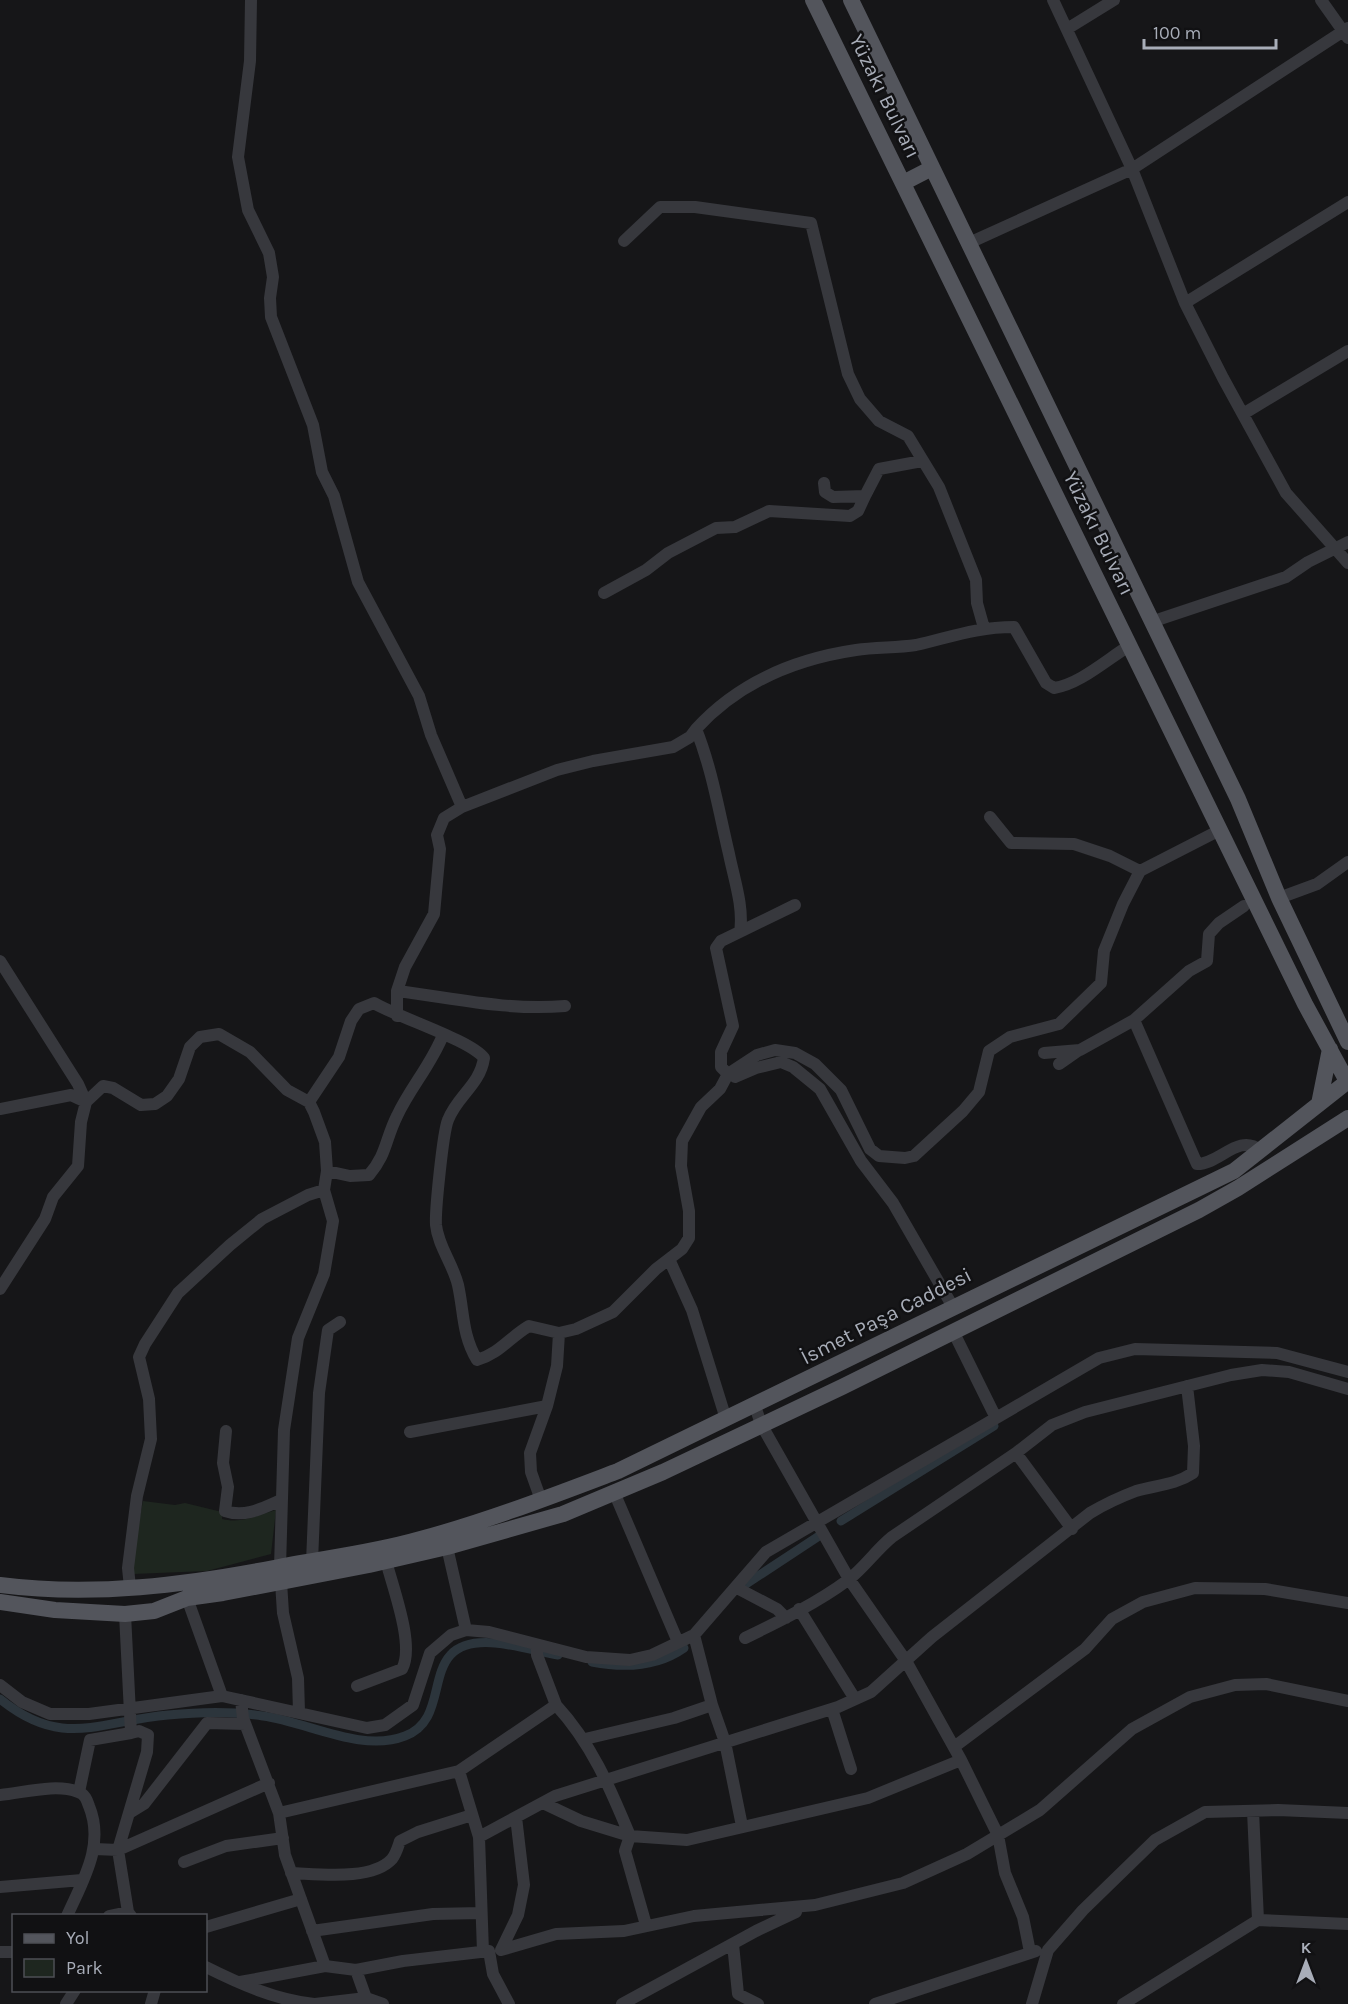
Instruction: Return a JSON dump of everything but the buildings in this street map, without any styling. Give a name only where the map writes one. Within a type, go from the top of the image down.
[{"type":"main road","name":"Yüzakı Bulvarı","points":[[813,0],[1220,830],[1348,1082]]},
{"type":"main road","name":"Yüzakı Bulvarı","points":[[850,0],[1238,799],[1279,898],[1342,1018],[1348,1042]]},
{"type":"main road","points":[[903,183],[932,168]]},
{"type":"main road","points":[[1320,1104],[1330,1049]]},
{"type":"main road","name":"İsmet Paşa Caddesi","points":[[280,1575],[312,1562],[418,1540],[541,1500],[618,1471],[1234,1171],[1348,1082]]},
{"type":"main road","points":[[0,1586],[51,1592],[280,1575],[386,1561],[447,1547],[563,1514],[663,1472],[842,1387],[1239,1188],[1348,1118]]},
{"type":"main road","points":[[0,1602],[125,1614],[154,1611],[187,1598],[280,1575]]},
{"type":"main road","points":[[97,1589],[100,1613]]},
{"type":"street","points":[[251,0],[250,61],[238,157],[248,210],[269,253],[273,277],[270,298],[271,317],[313,425],[322,472],[334,496],[358,582],[419,696],[431,735],[462,807]]},
{"type":"street","points":[[1053,0],[1132,169],[1185,303],[1243,414],[1286,493],[1342,545],[1348,564]]},
{"type":"street","points":[[1067,29],[1114,0]]},
{"type":"street","points":[[969,243],[1132,169],[1347,32],[1321,0]]},
{"type":"street","points":[[1185,303],[1276,249],[1348,201]]},
{"type":"street","points":[[624,241],[660,207],[695,207],[811,223],[848,374],[860,399],[879,421],[908,436],[939,487],[976,580],[977,603],[984,628]]},
{"type":"street","points":[[1243,414],[1348,351]]},
{"type":"street","points":[[604,593],[646,570],[668,553],[716,528],[735,527],[769,511],[850,516],[858,512],[879,469],[922,461]]},
{"type":"street","points":[[824,483],[825,492],[833,498],[865,496]]},
{"type":"street","points":[[1151,622],[1286,577],[1342,545]]},
{"type":"street","points":[[397,1016],[397,991],[415,945],[434,914],[440,849],[437,835],[444,818],[462,807],[557,770],[593,761],[673,747],[690,737],[715,709],[770,674],[814,657],[915,645],[984,628],[1014,627],[1046,683],[1054,688],[1082,676],[1129,645]]},
{"type":"street","points":[[696,729],[703,748],[731,864],[741,920],[740,932]]},
{"type":"street","points":[[990,816],[1011,843],[1074,844],[1110,856],[1140,871]]},
{"type":"street","points":[[720,1089],[728,1074],[757,1055],[775,1050],[795,1053],[815,1064],[841,1090],[870,1149],[879,1156],[905,1158],[914,1156],[963,1111],[979,1092],[989,1051],[1010,1037],[1059,1024],[1101,983],[1104,951],[1123,904],[1140,871],[1220,830]]},
{"type":"street","points":[[1279,898],[1317,884],[1348,862]]},
{"type":"street","points":[[728,1074],[721,1067],[721,1052],[733,1026],[716,948],[721,941],[795,905]]},
{"type":"street","points":[[1059,1064],[1134,1020],[1189,971],[1207,961],[1209,934],[1219,922],[1244,906]]},
{"type":"street","points":[[0,961],[78,1084],[86,1102]]},
{"type":"street","points":[[397,991],[486,1005],[532,1009],[565,1006]]},
{"type":"street","points":[[309,1102],[339,1057],[351,1021],[359,1009],[374,1003],[397,1016],[478,1051],[484,1058],[482,1072],[447,1122],[436,1224],[458,1284],[462,1321],[470,1348],[477,1360],[493,1356],[517,1333],[530,1326],[559,1333],[576,1329],[613,1312],[682,1249],[689,1238],[689,1211],[681,1166],[682,1141],[701,1107],[735,1077],[756,1068],[781,1062],[793,1067],[820,1089],[861,1161],[892,1203],[953,1307]]},
{"type":"street","points":[[1134,1020],[1197,1164],[1214,1161],[1243,1144],[1252,1144],[1260,1150]]},
{"type":"street","points":[[0,1289],[45,1219],[53,1197],[78,1166],[81,1122],[86,1102],[103,1086],[113,1088],[141,1105],[155,1104],[167,1096],[179,1079],[190,1047],[201,1037],[219,1034],[250,1052],[287,1090],[309,1102],[325,1142],[327,1171],[324,1190],[333,1221],[324,1274],[297,1338],[284,1430],[280,1575],[283,1613],[298,1678],[299,1712]]},
{"type":"street","points":[[327,1171],[350,1176],[369,1175],[381,1160],[397,1116],[434,1058],[443,1035]]},
{"type":"street","points":[[1044,1053],[1080,1050]]},
{"type":"street","points":[[0,1109],[71,1095],[86,1102]]},
{"type":"street","points":[[130,1587],[128,1568],[137,1496],[151,1439],[149,1399],[140,1357],[145,1344],[178,1293],[230,1245],[262,1219],[324,1190]]},
{"type":"street","points":[[669,1259],[692,1310],[726,1419]]},
{"type":"street","points":[[312,1562],[319,1393],[328,1330],[340,1322]]},
{"type":"street","points":[[953,1330],[996,1418]]},
{"type":"street","points":[[541,1500],[531,1472],[530,1453],[548,1406],[557,1366],[559,1333]]},
{"type":"street","points":[[131,1812],[144,1804],[207,1723],[243,1713],[299,1712],[367,1728],[385,1725],[413,1705],[430,1653],[451,1635],[466,1630],[489,1632],[537,1650],[630,1660],[652,1654],[694,1635],[766,1552],[1099,1358],[1135,1349],[1277,1353],[1348,1372]]},
{"type":"street","points":[[745,1638],[786,1618],[849,1579],[874,1551],[892,1537],[1017,1453],[1052,1425],[1117,1402],[1262,1370],[1289,1372],[1348,1389]]},
{"type":"street","points":[[479,1837],[543,1803],[607,1779],[832,1709],[871,1692],[991,1590],[1090,1513],[1115,1499],[1138,1490],[1180,1482],[1193,1473],[1194,1446],[1187,1386]]},
{"type":"street","points":[[410,1432],[548,1406]]},
{"type":"street","points":[[755,1406],[761,1424],[818,1520],[849,1579],[906,1661],[961,1760],[998,1835],[1005,1873],[1023,1917],[1030,1952]]},
{"type":"street","points":[[226,1431],[223,1463],[228,1487],[225,1511],[234,1515],[250,1513],[281,1500]]},
{"type":"street","points":[[1017,1453],[1071,1529]]},
{"type":"street","points":[[614,1492],[678,1642]]},
{"type":"street","points":[[447,1547],[466,1630]]},
{"type":"street","points":[[357,1686],[402,1669],[406,1662],[407,1645],[386,1561]]},
{"type":"street","points":[[737,1588],[777,1610],[786,1618]]},
{"type":"street","points":[[954,1747],[1085,1649],[1112,1619],[1143,1602],[1195,1588],[1265,1589],[1348,1603]]},
{"type":"street","points":[[187,1598],[222,1696],[243,1713],[279,1813],[291,1872],[325,1966]]},
{"type":"street","points":[[799,1610],[855,1700]]},
{"type":"street","points":[[125,1614],[131,1722]]},
{"type":"street","points":[[694,1635],[712,1705],[725,1742],[742,1826]]},
{"type":"street","points":[[537,1650],[556,1705],[585,1739],[607,1779],[630,1836],[625,1851],[646,1924]]},
{"type":"street","points":[[237,1983],[325,1966],[356,1970],[403,1961],[491,1951],[556,1934],[624,1930],[694,1916],[815,1905],[903,1883],[967,1854],[1040,1810],[1132,1729],[1190,1697],[1234,1685],[1266,1684],[1348,1701]]},
{"type":"street","points":[[0,1685],[22,1702],[50,1714],[89,1714],[131,1722],[139,1731],[148,1735],[147,1752],[118,1850],[129,1914]]},
{"type":"street","points":[[79,1792],[90,1740],[131,1722],[222,1696]]},
{"type":"street","points":[[279,1813],[388,1790],[459,1771],[556,1705]]},
{"type":"street","points":[[585,1739],[674,1718],[712,1705]]},
{"type":"street","points":[[832,1709],[851,1768]]},
{"type":"street","points":[[543,1803],[581,1821],[630,1836],[687,1840],[868,1798],[961,1760]]},
{"type":"street","points":[[459,1771],[479,1837],[481,1913],[491,1951],[493,1974],[509,2004]]},
{"type":"street","points":[[95,1849],[118,1850],[269,1783]]},
{"type":"street","points":[[0,1795],[56,1789],[79,1792],[85,1796],[92,1812],[95,1849],[68,1914]]},
{"type":"street","points":[[1253,1811],[1258,1920]]},
{"type":"street","points":[[1032,2004],[1048,1950],[1083,1910],[1155,1840],[1205,1812],[1348,1813]]},
{"type":"street","points":[[291,1872],[344,1875],[380,1869],[394,1857],[400,1841],[418,1832],[472,1815]]},
{"type":"street","points":[[491,1951],[518,1915],[524,1885],[516,1817]]},
{"type":"street","points":[[184,1863],[226,1846],[283,1839]]},
{"type":"street","points":[[0,1887],[82,1880]]},
{"type":"street","points":[[207,1927],[301,1899]]},
{"type":"street","points":[[622,2004],[756,1931],[815,1905]]},
{"type":"street","points":[[312,1931],[433,1914],[481,1913]]},
{"type":"street","points":[[1123,2004],[1258,1920],[1348,1924]]},
{"type":"street","points":[[734,1944],[738,1994],[758,2004]]},
{"type":"street","points":[[875,2004],[957,1979],[1030,1952],[1048,1950]]},
{"type":"street","points":[[207,1968],[237,1983],[291,2002],[314,2004],[366,1998],[383,2004]]},
{"type":"street","points":[[356,1970],[366,1998]]},
{"type":"green space","points":[[143,1501],[175,1505],[185,1503],[222,1512],[222,1519],[229,1520],[249,1518],[276,1510],[271,1554],[207,1571],[133,1574],[133,1552]]},
{"type":"waterway","points":[[841,1521],[994,1426]]},
{"type":"waterway","points":[[743,1586],[822,1534]]},
{"type":"waterway","points":[[0,1699],[22,1715],[43,1724],[63,1728],[101,1726],[168,1715],[228,1713],[280,1719],[353,1739],[388,1740],[405,1736],[420,1726],[429,1712],[444,1664],[454,1652],[470,1644],[495,1643],[558,1655]]},
{"type":"waterway","points":[[592,1662],[616,1665],[640,1664],[663,1659],[684,1648]]}]
